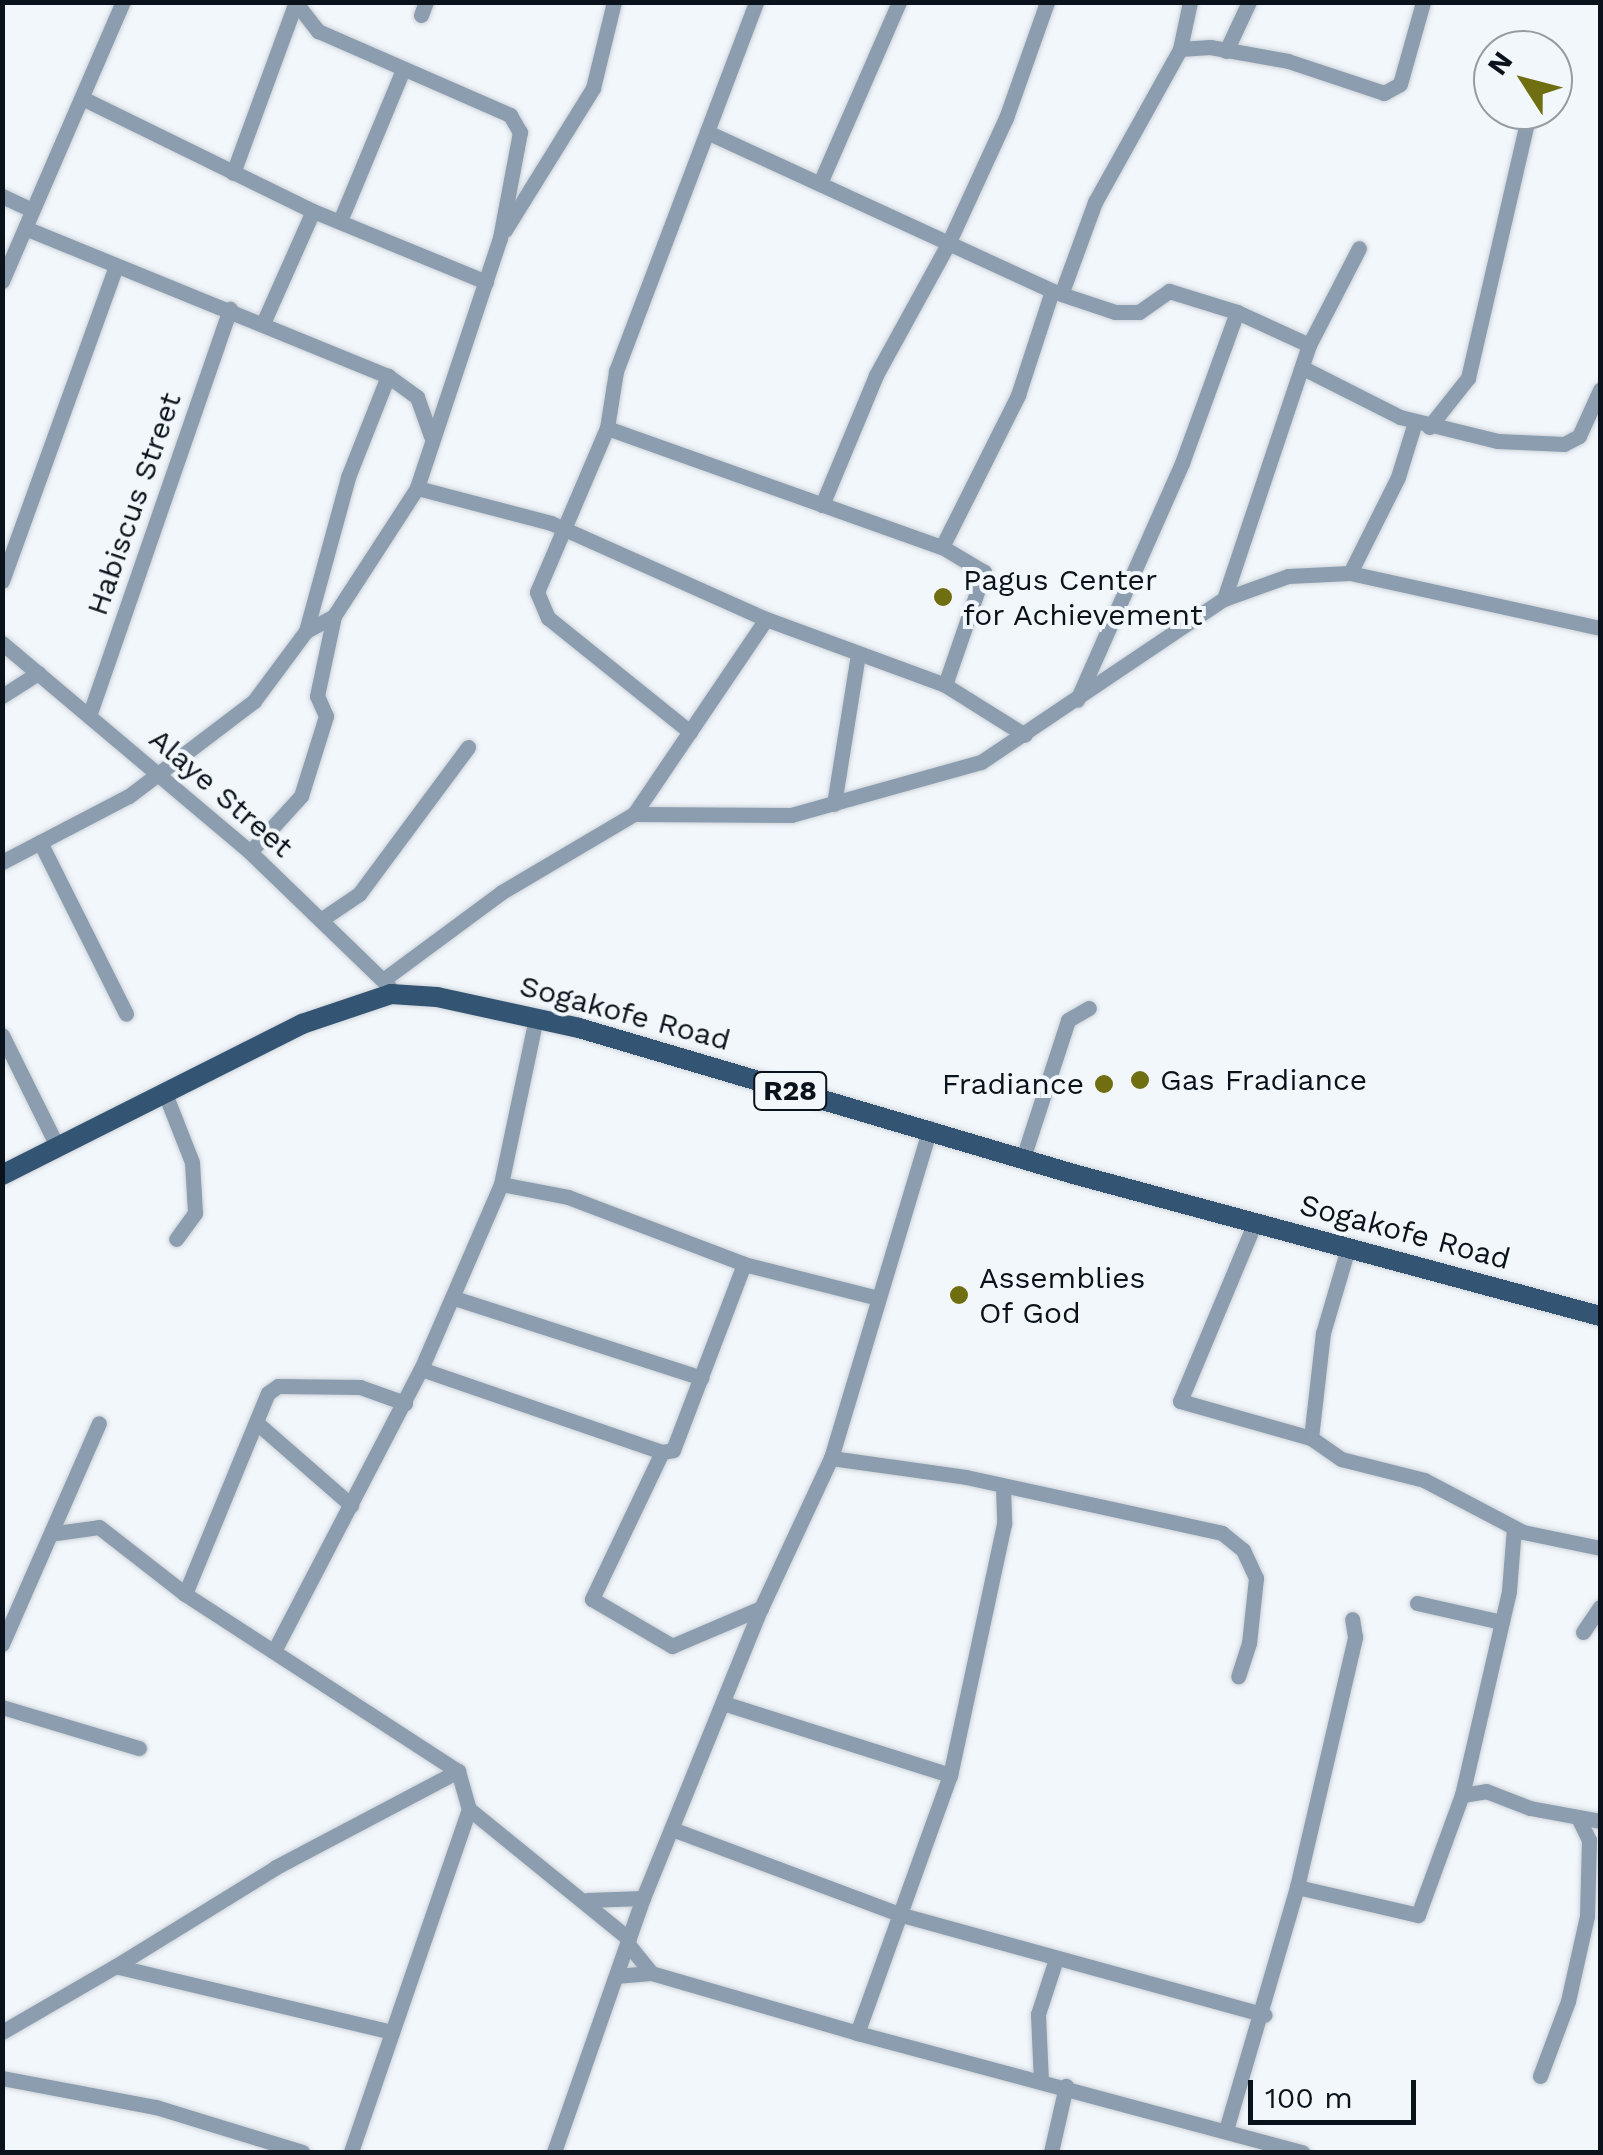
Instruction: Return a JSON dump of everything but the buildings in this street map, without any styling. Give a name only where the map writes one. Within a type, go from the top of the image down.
[{"type":"main road","name":"Sogakofe Road","points":[[2,1175],[302,1024],[389,986],[536,1018],[930,1128],[1023,1158],[1600,1316]]},
{"type":"street","points":[[2,281],[30,230],[32,210],[123,2]]},
{"type":"street","points":[[500,238],[593,88],[614,2]]},
{"type":"street","points":[[690,732],[537,603],[607,428],[616,371],[756,2]]},
{"type":"street","points":[[820,183],[899,2]]},
{"type":"street","points":[[822,505],[876,375],[947,246],[1006,118],[1047,2]]},
{"type":"street","points":[[942,547],[1018,395],[1095,202],[1180,49],[1190,2]]},
{"type":"street","points":[[1226,50],[1249,2]]},
{"type":"street","points":[[1180,49],[1226,50],[1288,61],[1384,94],[1400,84],[1423,2]]},
{"type":"street","points":[[233,173],[296,3]]},
{"type":"street","points":[[250,852],[301,796],[326,716],[317,696],[334,616],[417,488],[430,436],[500,238],[518,122],[318,31],[296,3]]},
{"type":"street","points":[[340,221],[403,70]]},
{"type":"street","points":[[82,98],[313,211],[486,282]]},
{"type":"street","points":[[1350,573],[1422,425],[1468,378],[1525,130]]},
{"type":"street","points":[[707,132],[947,246],[1057,292],[1115,312],[1139,312],[1169,291],[1237,312],[1310,346]]},
{"type":"street","points":[[2,196],[32,210]]},
{"type":"street","points":[[264,320],[313,211]]},
{"type":"street","points":[[30,230],[114,268],[264,320],[388,376],[417,397],[430,436]]},
{"type":"street","points":[[1224,599],[1310,346],[1360,248]]},
{"type":"street","points":[[2,581],[114,268]]},
{"type":"street","name":"Habiscus Street","points":[[88,716],[230,309]]},
{"type":"street","points":[[1077,700],[1182,463],[1237,312]]},
{"type":"street","points":[[1303,368],[1422,425],[1498,442],[1564,444],[1592,417],[1600,390]]},
{"type":"street","points":[[2,862],[158,776],[254,701],[306,631],[348,477],[388,376]]},
{"type":"street","points":[[607,428],[942,547],[984,572],[946,685]]},
{"type":"street","points":[[417,488],[567,530],[766,620],[946,685],[1025,734]]},
{"type":"street","points":[[634,814],[740,819],[834,804],[981,762],[1224,599],[1288,576],[1350,573],[1600,628]]},
{"type":"street","points":[[306,631],[334,616]]},
{"type":"street","points":[[389,986],[502,892],[634,814],[766,620]]},
{"type":"street","name":"Alaye Street","points":[[2,643],[250,852],[389,986]]},
{"type":"street","points":[[834,804],[858,654]]},
{"type":"street","points":[[2,696],[38,674]]},
{"type":"street","points":[[322,919],[359,894],[468,746]]},
{"type":"street","points":[[40,842],[126,1014]]},
{"type":"street","points":[[1023,1158],[1068,1020],[1089,1008]]},
{"type":"street","points":[[274,1652],[405,1404],[454,1298],[501,1184],[536,1018]]},
{"type":"street","points":[[2,1035],[58,1146]]},
{"type":"street","points":[[164,1092],[192,1162],[195,1213],[176,1238]]},
{"type":"street","points":[[554,2152],[643,1898],[761,1608],[831,1458],[930,1128]]},
{"type":"street","points":[[501,1184],[568,1197],[744,1264],[878,1298]]},
{"type":"street","points":[[1256,1222],[1180,1400],[1311,1438],[1341,1459],[1424,1480],[1514,1528],[1600,1548]]},
{"type":"street","points":[[1311,1438],[1329,1302],[1348,1248]]},
{"type":"street","points":[[744,1264],[681,1439],[662,1452],[592,1599],[672,1646],[761,1608]]},
{"type":"street","points":[[454,1298],[701,1378]]},
{"type":"street","points":[[420,1369],[662,1452]]},
{"type":"street","points":[[185,1594],[268,1393],[278,1386],[360,1388],[405,1404]]},
{"type":"street","points":[[2,1644],[56,1534],[99,1423]]},
{"type":"street","points":[[256,1424],[352,1505]]},
{"type":"street","points":[[831,1458],[1003,1487],[1229,1538],[1256,1578],[1249,1643],[1238,1676]]},
{"type":"street","points":[[857,2032],[950,1776],[1004,1524],[1003,1487]]},
{"type":"street","points":[[56,1534],[99,1527],[185,1594],[458,1771],[469,1809],[351,2152]]},
{"type":"street","points":[[1297,1887],[1418,1915],[1462,1794],[1468,1753],[1516,1550],[1514,1528]]},
{"type":"street","points":[[1417,1603],[1501,1622]]},
{"type":"street","points":[[1582,1632],[1600,1607]]},
{"type":"street","points":[[1226,2130],[1264,2015],[1297,1887],[1355,1637],[1352,1619]]},
{"type":"street","points":[[723,1703],[950,1776]]},
{"type":"street","points":[[2,1707],[139,1748]]},
{"type":"street","points":[[1468,1753],[1486,1792]]},
{"type":"street","points":[[2,2032],[276,1867],[458,1771]]},
{"type":"street","points":[[1462,1794],[1486,1792],[1600,1821]]},
{"type":"street","points":[[469,1809],[587,1900],[628,1941],[651,1972]]},
{"type":"street","points":[[1540,2076],[1568,2001],[1588,1916],[1590,1840],[1578,1816]]},
{"type":"street","points":[[672,1829],[902,1915],[1264,2015]]},
{"type":"street","points":[[587,1900],[643,1898]]},
{"type":"street","points":[[1041,2081],[1038,2014],[1056,1959]]},
{"type":"street","points":[[116,1966],[392,2032]]},
{"type":"street","points":[[616,1976],[651,1972],[1302,2152]]},
{"type":"street","points":[[2,2078],[156,2106],[302,2152]]},
{"type":"street","points":[[1051,2152],[1066,2086]]},
{"type":"place","name":"Pagus Center for Achievement","points":[[943,597]]},
{"type":"place","name":"Gas Fradiance","points":[[1140,1080]]},
{"type":"place","name":"Fradiance","points":[[1104,1084]]},
{"type":"place","name":"Assemblies Of God","points":[[959,1295]]}]
